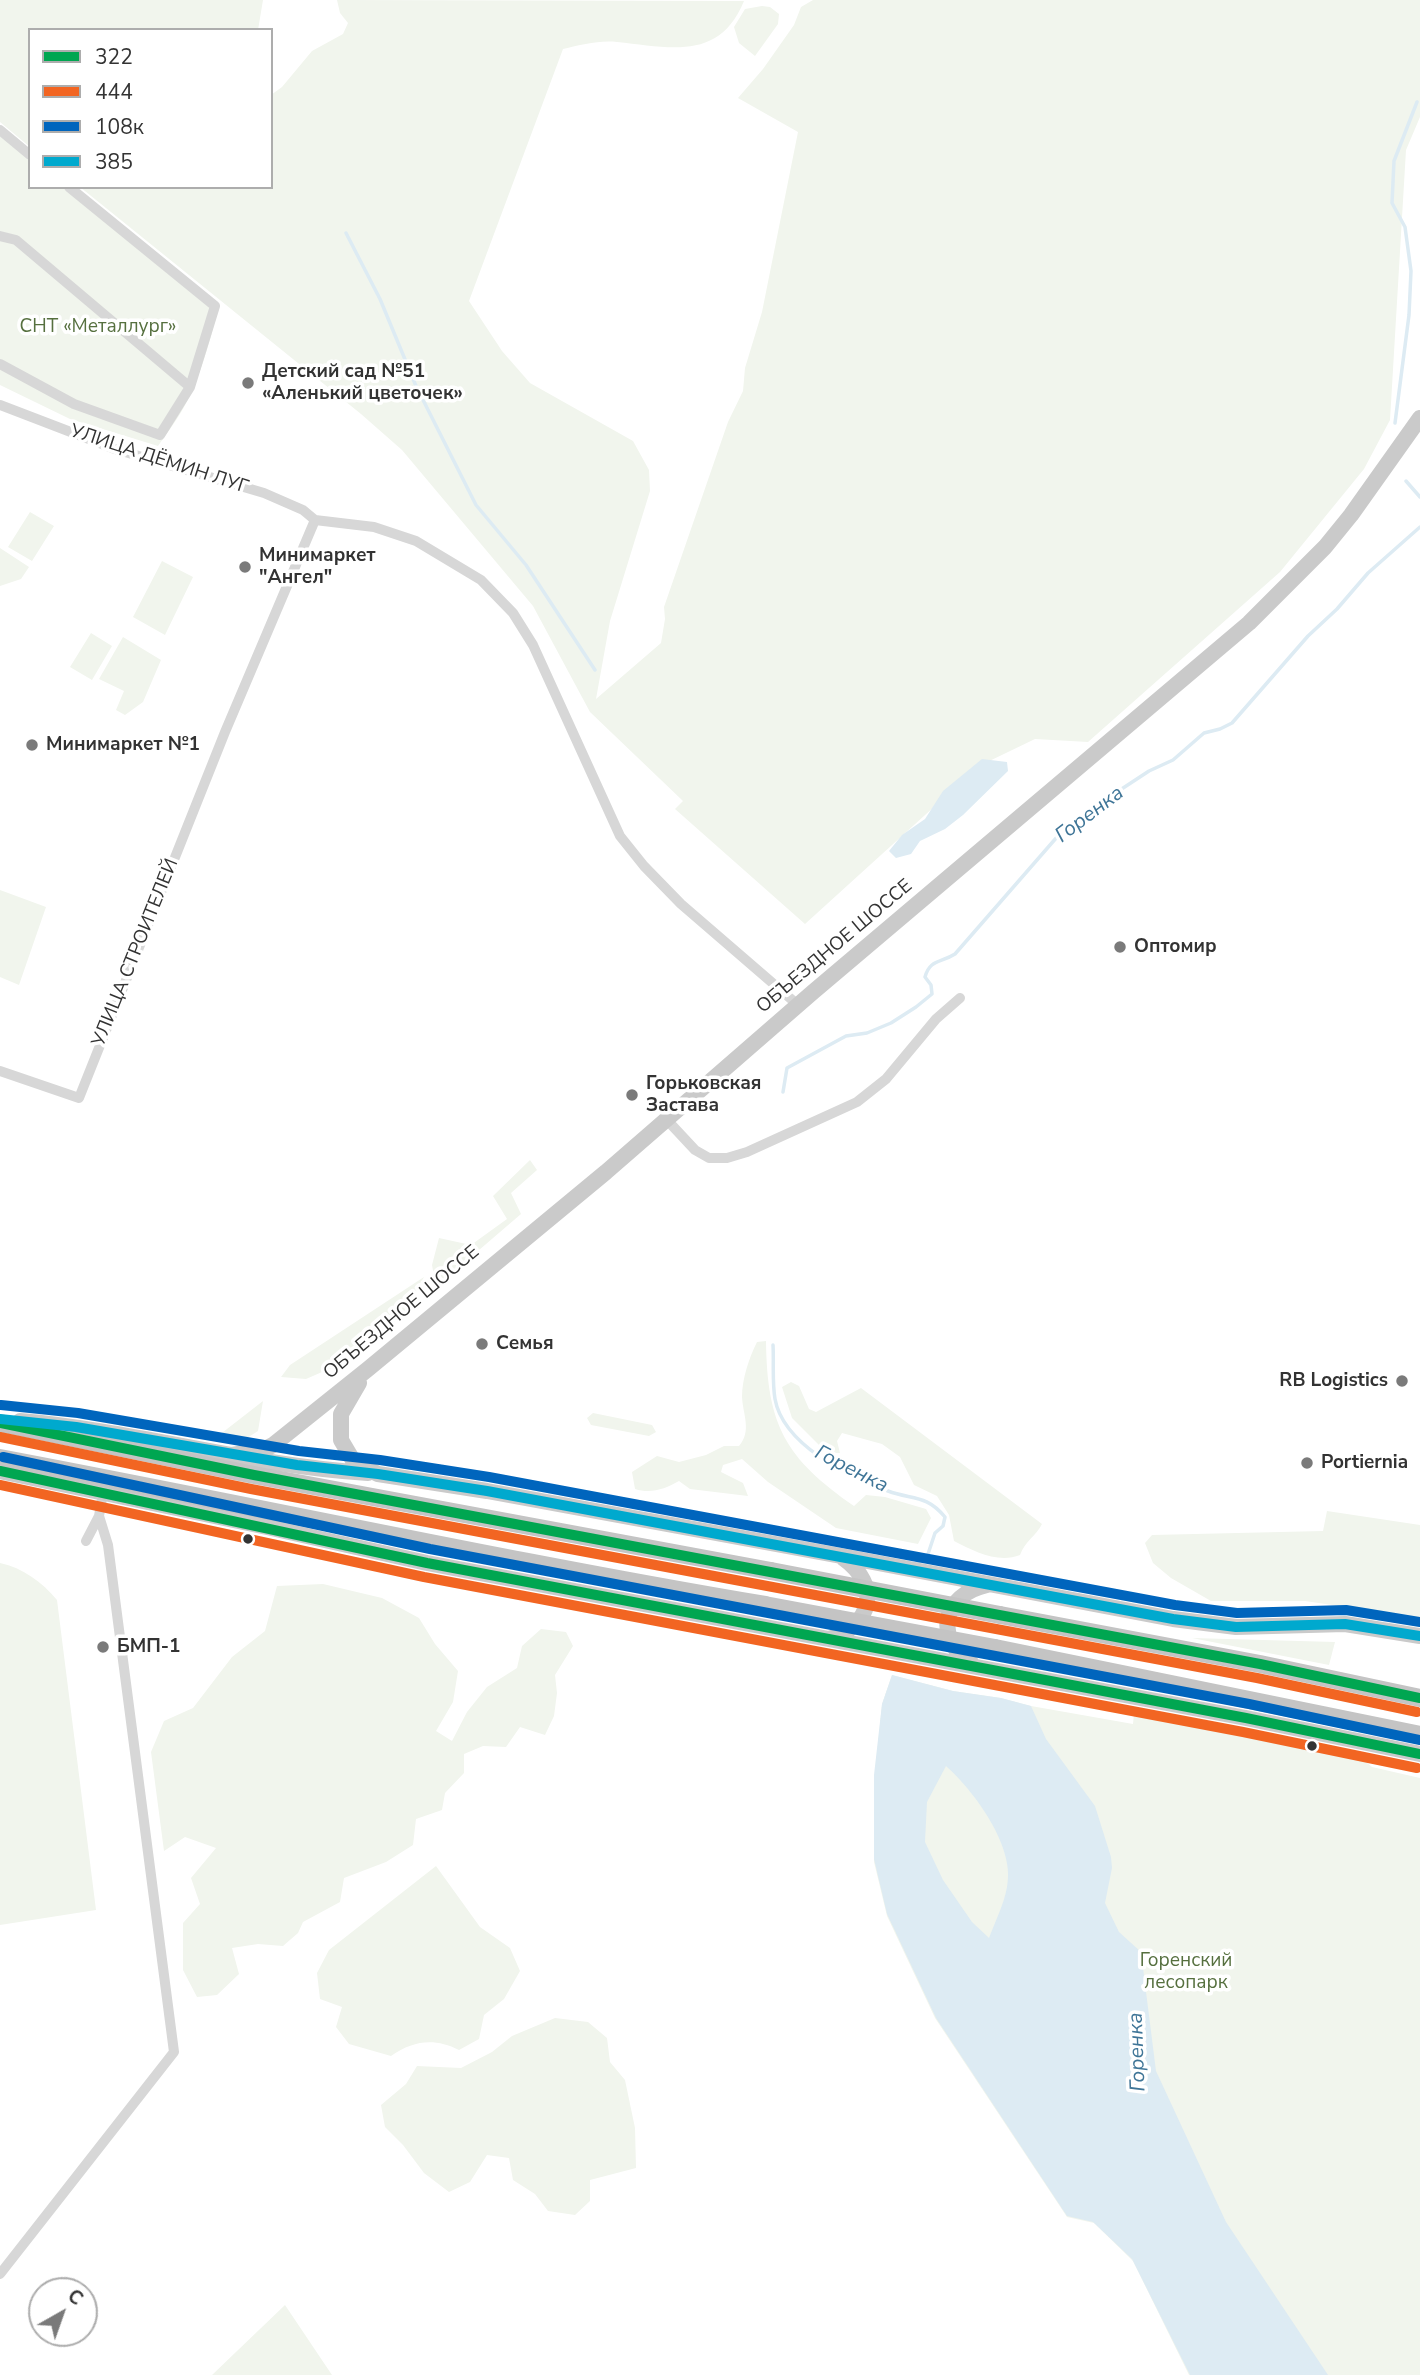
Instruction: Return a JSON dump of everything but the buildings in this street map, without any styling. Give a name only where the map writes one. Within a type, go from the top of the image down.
[{"type":"highway","points":[[0,1421],[254,1475],[1260,1664],[1420,1698]]},
{"type":"highway","points":[[0,1458],[427,1544],[995,1648],[1420,1735]]},
{"type":"main road","name":"ОБЪЕЗДНОЕ ШОССЕ","points":[[232,1455],[262,1450],[273,1445],[368,1370],[667,1120],[798,1005],[1258,614],[1301,573],[1342,526],[1420,418]]},
{"type":"main road","points":[[368,1370],[345,1406],[340,1431],[344,1448],[354,1462],[377,1474]]},
{"type":"main road","points":[[0,1421],[76,1427],[333,1471],[377,1474],[495,1493],[1203,1624],[1236,1627],[1345,1623],[1420,1636]]},
{"type":"main road","points":[[0,1471],[428,1563],[1246,1718],[1420,1754]]},
{"type":"main road","points":[[829,1639],[853,1627],[862,1616],[867,1603],[867,1589],[862,1576],[841,1556]]},
{"type":"main road","points":[[974,1666],[952,1646],[948,1619],[953,1605],[962,1595],[989,1584]]},
{"type":"street","points":[[0,130],[28,153]]},
{"type":"street","points":[[0,364],[74,404],[160,435],[190,387],[215,306],[71,189]]},
{"type":"street","points":[[0,236],[16,240],[190,387]]},
{"type":"street","name":"УЛИЦА ДЁМИН ЛУГ","points":[[0,405],[115,449],[264,494],[303,510],[315,520]]},
{"type":"street","points":[[315,520],[374,527],[416,541],[481,580],[513,613],[533,645],[621,835],[644,866],[681,904],[798,1005]]},
{"type":"street","name":"УЛИЦА СТРОИТЕЛЕЙ","points":[[0,1071],[79,1098],[225,732],[315,520]]},
{"type":"street","points":[[667,1120],[695,1150],[709,1158],[727,1158],[747,1153],[857,1102],[886,1079],[936,1019],[960,998]]},
{"type":"street","points":[[86,1541],[99,1516],[103,1493]]},
{"type":"street","points":[[0,2274],[174,2052],[108,1545],[99,1516]]},
{"type":"green space","points":[[0,0],[263,0],[258,28],[28,28],[28,145],[0,122]]},
{"type":"green space","points":[[337,0],[744,1],[721,34],[707,42],[673,47],[604,42],[563,49],[469,301],[502,351],[530,383],[633,441],[649,470],[650,491],[610,621],[596,699],[661,643],[664,607],[728,422],[743,391],[745,368],[762,312],[798,132],[738,98],[763,69],[794,25],[801,7],[813,0],[1420,0],[1420,117],[1406,150],[1390,420],[1364,469],[1280,572],[1088,742],[1035,739],[979,766],[805,924],[675,809],[683,801],[590,712],[533,606],[402,450],[82,189],[273,189],[273,94],[282,87],[312,51],[343,34],[348,23],[340,13]]},
{"type":"green space","points":[[770,7],[779,14],[778,24],[755,56],[739,43],[734,27],[745,9]]},
{"type":"green space","name":"СНТ «Металлург»","points":[[0,125],[28,147],[28,189],[78,189],[218,309],[198,377],[180,414],[158,446],[70,419],[0,385]]},
{"type":"green space","points":[[30,512],[54,526],[32,561],[8,547]]},
{"type":"green space","points":[[0,548],[29,567],[21,579],[0,586]]},
{"type":"green space","points":[[162,561],[193,577],[165,635],[133,617]]},
{"type":"green space","points":[[91,633],[112,646],[92,680],[70,667]]},
{"type":"green space","points":[[123,637],[161,660],[143,702],[125,715],[116,710],[124,691],[99,679]]},
{"type":"green space","points":[[0,890],[46,907],[19,985],[0,977]]},
{"type":"green space","points":[[530,1160],[537,1170],[511,1193],[521,1214],[436,1287],[432,1265],[439,1238],[471,1245],[507,1219],[493,1196]]},
{"type":"green space","points":[[424,1277],[404,1314],[345,1362],[306,1379],[281,1377],[290,1365]]},
{"type":"green space","points":[[766,1341],[770,1395],[776,1417],[796,1455],[830,1489],[854,1506],[866,1495],[885,1497],[926,1509],[931,1518],[918,1544],[836,1528],[768,1482],[742,1459],[723,1465],[721,1472],[743,1483],[748,1496],[690,1489],[679,1481],[658,1490],[635,1489],[632,1472],[657,1456],[679,1462],[706,1455],[724,1446],[739,1446],[746,1429],[742,1397],[745,1376],[757,1342]]},
{"type":"green space","points":[[791,1382],[799,1386],[809,1409],[816,1412],[861,1388],[1042,1524],[1020,1555],[1012,1557],[986,1555],[954,1541],[949,1515],[937,1496],[914,1485],[900,1457],[882,1444],[842,1433],[837,1441],[840,1453],[827,1453],[792,1418],[782,1387]]},
{"type":"green space","points":[[263,1401],[258,1431],[247,1438],[218,1436]]},
{"type":"green space","points":[[593,1413],[652,1425],[656,1432],[649,1436],[591,1425],[587,1418]]},
{"type":"green space","points":[[1327,1511],[1420,1525],[1420,1618],[1305,1601],[1211,1601],[1171,1578],[1153,1563],[1145,1543],[1152,1535],[1323,1531]]},
{"type":"green space","points":[[0,1563],[32,1577],[57,1600],[96,1910],[0,1925]]},
{"type":"green space","points":[[323,1584],[382,1598],[419,1618],[435,1644],[458,1671],[453,1702],[436,1731],[452,1741],[467,1712],[487,1687],[517,1668],[522,1646],[541,1629],[566,1632],[573,1646],[555,1675],[557,1693],[554,1716],[545,1735],[520,1727],[506,1747],[483,1746],[464,1754],[464,1773],[445,1793],[442,1810],[416,1819],[413,1845],[386,1862],[344,1878],[340,1902],[303,1922],[298,1933],[283,1946],[258,1944],[232,1948],[239,1974],[217,1995],[197,1997],[183,1970],[183,1923],[200,1904],[191,1878],[216,1848],[185,1837],[164,1851],[151,1752],[164,1721],[193,1708],[232,1657],[265,1631],[277,1586]]},
{"type":"green space","points":[[1192,1638],[1335,1642],[1329,1665]]},
{"type":"green space","name":"Горенский лесопарк","points":[[892,1675],[953,1691],[1133,1724],[1134,1713],[1364,1760],[1372,1767],[1420,1778],[1420,2375],[1189,2375],[1133,2261],[1094,2223],[1067,2217],[935,2018],[887,1916],[874,1862],[875,1776],[882,1704]]},
{"type":"green space","points":[[436,1866],[480,1927],[510,1948],[520,1971],[504,1999],[484,2015],[479,2039],[459,2050],[433,2042],[416,2044],[391,2056],[349,2044],[336,2027],[342,2007],[320,1999],[317,1973],[329,1950]]},
{"type":"green space","points":[[555,2018],[588,2022],[607,2038],[610,2062],[625,2080],[635,2128],[636,2168],[590,2180],[590,2201],[575,2215],[548,2211],[535,2194],[513,2180],[509,2158],[487,2155],[470,2182],[449,2192],[424,2173],[385,2127],[381,2105],[406,2084],[417,2066],[461,2068],[492,2052],[512,2036]]},
{"type":"green space","points":[[285,2305],[332,2375],[212,2375]]},
{"type":"water","points":[[982,759],[1007,762],[1008,771],[945,829],[920,841],[911,854],[896,858],[889,851],[902,835],[925,819],[943,791]]},
{"type":"water","points":[[892,1675],[953,1691],[1001,1698],[1031,1706],[1046,1739],[1095,1806],[1111,1857],[1112,1868],[1105,1903],[1119,1932],[1141,1952],[1156,2071],[1226,2222],[1328,2375],[1190,2375],[1132,2259],[1093,2222],[1067,2216],[936,2018],[887,1914],[874,1859],[874,1775],[882,1704]],"holes":[[[946,1766],[990,1821],[1005,1855],[1007,1887],[989,1938],[972,1922],[943,1880],[925,1842],[927,1802]]]},
{"type":"waterway","name":"Горенка","points":[[1395,423],[1409,315],[1411,271],[1405,227],[1392,203],[1394,161],[1417,102]]},
{"type":"waterway","points":[[346,233],[380,299],[416,386],[476,505],[526,565],[595,670]]},
{"type":"waterway","name":"Горенка","points":[[1406,481],[1420,497]]},
{"type":"waterway","name":"Горенка","points":[[783,1092],[787,1068],[846,1036],[867,1033],[891,1023],[932,994],[931,985],[925,977],[930,967],[955,954],[1064,829],[1081,826],[1092,819],[1114,794],[1149,771],[1173,760],[1204,733],[1232,723],[1308,636],[1337,609],[1368,573],[1420,527]]},
{"type":"waterway","name":"Горенка","points":[[773,1345],[775,1399],[790,1430],[820,1457],[837,1468],[888,1491],[925,1501],[945,1517],[943,1526],[935,1533],[927,1557],[916,1563]]},
{"type":"transit line","name":"108к","points":[[1,1405],[78,1413],[299,1451],[489,1477],[1175,1605],[1237,1613],[1346,1610],[1420,1622]]},
{"type":"transit line","name":"385","points":[[0,1419],[76,1427],[297,1465],[487,1491],[1173,1619],[1236,1627],[1345,1624],[1420,1636]]},
{"type":"transit line","name":"322","points":[[0,1423],[254,1475],[1260,1664],[1420,1698]]},
{"type":"transit line","name":"444","points":[[0,1437],[251,1489],[1257,1678],[1417,1712]]},
{"type":"transit line","name":"108к","points":[[3,1457],[430,1549],[1249,1704],[1420,1740]]},
{"type":"transit line","name":"322","points":[[0,1471],[427,1563],[1246,1718],[1420,1754]]},
{"type":"transit line","name":"444","points":[[0,1485],[424,1577],[1243,1732],[1417,1768]]},
{"type":"place","name":"Детский сад №51 «Аленький цветочек»","points":[[248,383]]},
{"type":"place","name":"Минимаркет \"Ангел\"","points":[[245,567]]},
{"type":"place","name":"Минимаркет №1","points":[[32,745]]},
{"type":"place","name":"Оптомир","points":[[1120,947]]},
{"type":"place","name":"Горьковская Застава","points":[[632,1095]]},
{"type":"place","name":"Семья","points":[[482,1344]]},
{"type":"place","name":"RB Logistics","points":[[1402,1381]]},
{"type":"place","name":"Portiernia","points":[[1307,1463]]},
{"type":"place","name":"БМП-1","points":[[103,1647]]}]
